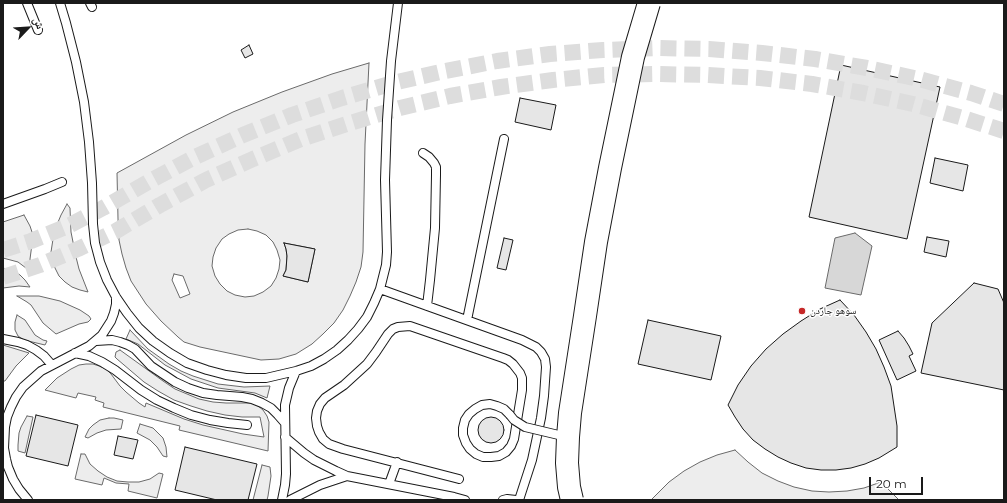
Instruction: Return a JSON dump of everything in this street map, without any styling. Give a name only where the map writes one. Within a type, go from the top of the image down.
[{"type":"main road","points":[[572,500],[569,487],[567,463],[568,437],[570,413],[587,301],[610,168],[633,57],[649,3]]},
{"type":"lane","points":[[27,3],[38,30]]},
{"type":"lane","points":[[60,3],[76,62],[84,102],[92,183],[92,224],[100,262],[107,280],[116,297],[139,328],[153,341],[170,353],[188,363],[206,370],[246,378],[266,378],[296,371],[311,366],[324,359],[337,350],[358,329],[367,317],[380,289],[386,265],[387,252],[387,120],[391,61],[398,3]]},
{"type":"lane","points":[[467,320],[504,139]]},
{"type":"lane","points":[[423,153],[429,157],[436,167],[435,228],[427,306]]},
{"type":"lane","points":[[3,204],[62,182]]},
{"type":"lane","points":[[380,289],[529,342],[536,346],[541,352],[545,359],[546,367],[541,418],[532,460],[519,500]]},
{"type":"lane","points":[[28,500],[16,484],[9,469],[4,448],[5,427],[11,407],[23,387],[41,370],[89,346],[102,335],[111,321],[116,304],[116,297]]},
{"type":"lane","points":[[459,479],[329,444],[323,439],[316,426],[317,411],[324,398],[356,375],[367,364],[388,334],[398,327],[410,326],[508,360],[520,373],[522,378],[522,390],[514,439],[511,446],[506,452],[499,456],[484,457],[476,454],[466,443],[463,436],[463,428],[465,420],[469,414],[475,408],[482,405],[490,404],[504,409],[514,420],[525,427],[568,437]]},
{"type":"lane","points":[[3,339],[27,345],[44,356],[51,364]]},
{"type":"lane","points":[[96,341],[112,340],[128,345],[135,349],[151,366],[175,382],[188,388],[202,393],[217,396],[247,398],[262,403],[271,408],[285,424]]},
{"type":"lane","points":[[75,353],[89,356],[102,362],[141,390],[174,408],[191,415],[210,420],[246,425]]},
{"type":"lane","points":[[282,500],[286,474],[284,414],[286,397],[296,371]]},
{"type":"lane","points":[[285,436],[314,460],[348,476],[454,496],[465,500]]},
{"type":"lane","points":[[389,484],[397,462]]},
{"type":"lane","points":[[3,476],[9,469]]},
{"type":"lane","points":[[290,500],[320,485],[348,476]]},
{"type":"lane","points":[[503,500],[516,500]]},
{"type":"shaded area","points":[[369,63],[365,144],[363,252],[361,267],[356,282],[343,310],[334,323],[312,344],[296,354],[279,359],[261,360],[200,347],[184,342],[161,321],[146,304],[131,281],[119,240],[117,173],[186,135],[233,112],[332,74]],"holes":[[[248,229],[266,235],[273,242],[280,260],[276,278],[271,286],[254,296],[245,297],[235,295],[227,291],[215,276],[212,266],[216,248],[222,239],[238,230]],[[284,243],[315,249],[308,282],[283,276],[286,270],[287,256]],[[174,274],[183,276],[190,294],[180,298],[172,280]]]},
{"type":"shaded area","points":[[67,204],[70,208],[71,232],[76,257],[88,292],[72,287],[65,282],[59,276],[52,260],[51,252],[56,227]]},
{"type":"shaded area","points":[[24,215],[32,232],[30,271],[18,262],[3,258],[3,222]]},
{"type":"shaded area","points":[[855,233],[872,246],[861,295],[825,288],[835,238]]},
{"type":"shaded area","points":[[3,268],[20,275],[30,287],[19,286],[3,288]]},
{"type":"shaded area","points":[[17,296],[39,296],[60,301],[80,310],[91,319],[88,322],[79,324],[56,334],[43,323],[31,305]]},
{"type":"shaded area","points":[[17,315],[25,320],[35,335],[47,341],[45,345],[24,340],[18,336],[15,330]]},
{"type":"shaded area","points":[[130,330],[148,349],[181,371],[218,384],[244,387],[270,386],[267,398],[255,393],[218,388],[191,379],[165,365],[138,344],[126,339]]},
{"type":"shaded area","points":[[3,345],[29,353],[16,366],[5,381],[3,381]]},
{"type":"shaded area","points":[[120,350],[175,389],[199,399],[226,403],[252,403],[258,406],[263,410],[269,422],[268,451],[179,430],[180,426],[103,407],[104,403],[95,400],[96,397],[78,393],[76,398],[45,390],[57,378],[71,369],[79,365],[93,364],[106,369],[126,392],[145,407],[146,403],[184,419],[203,425],[264,437],[260,417],[242,417],[207,411],[174,400],[158,391],[144,382],[115,357],[116,352]]},
{"type":"shaded area","points":[[27,416],[33,417],[25,453],[18,451],[18,445],[19,433]]},
{"type":"shaded area","points":[[109,418],[123,420],[121,429],[106,430],[88,438],[85,437],[93,425],[100,420]]},
{"type":"shaded area","points":[[140,424],[153,428],[163,438],[167,457],[163,456],[150,440],[137,433]]},
{"type":"shaded area","points":[[735,450],[762,473],[794,487],[812,491],[847,491],[864,488],[881,482],[899,500],[651,500],[669,482],[684,471],[717,455]]},
{"type":"shaded area","points":[[81,454],[85,454],[90,464],[98,471],[117,481],[139,482],[150,479],[159,473],[163,474],[157,498],[128,491],[129,484],[116,483],[104,478],[102,485],[75,479]]},
{"type":"shaded area","points":[[262,465],[270,467],[271,476],[267,500],[253,500]]},
{"type":"building","points":[[249,45],[253,54],[245,58],[241,50]]},
{"type":"building","points":[[841,65],[940,87],[907,239],[809,217]]},
{"type":"building","points":[[520,98],[556,105],[551,130],[515,122]]},
{"type":"building","points":[[935,158],[968,165],[963,191],[930,183]]},
{"type":"building","points":[[927,237],[949,241],[946,257],[924,252]]},
{"type":"building","points":[[504,238],[513,240],[506,270],[497,268]]},
{"type":"building","points":[[284,243],[315,249],[308,282],[283,276],[286,270],[287,256]]},
{"type":"building","points":[[974,283],[998,289],[1004,303],[1004,390],[921,373],[932,323]]},
{"type":"building","points":[[840,300],[854,315],[866,332],[884,367],[891,386],[897,426],[897,447],[879,458],[851,468],[821,470],[806,468],[778,457],[753,440],[743,429],[728,405],[738,385],[751,366],[766,349],[801,321],[820,309]]},
{"type":"building","points":[[648,320],[721,336],[711,380],[638,364]]},
{"type":"building","points":[[898,331],[904,338],[913,354],[909,356],[916,371],[897,380],[879,340]]},
{"type":"building","points":[[36,415],[78,425],[68,466],[26,456]]},
{"type":"building","points":[[491,417],[500,421],[504,430],[500,439],[491,443],[482,439],[478,430],[482,421]]},
{"type":"building","points":[[118,436],[138,440],[133,459],[114,455]]},
{"type":"building","points":[[185,447],[257,464],[248,500],[217,500],[175,490]]},
{"type":"tunnel","points":[[3,250],[31,241],[68,226],[195,157],[292,115],[393,83],[497,61],[550,54],[656,48],[709,49],[762,53],[815,59],[867,68],[919,79],[971,93],[1004,104]]},
{"type":"tunnel","points":[[3,277],[40,265],[78,249],[116,231],[206,180],[301,139],[400,108],[450,96],[501,87],[604,75],[656,74],[760,78],[812,84],[863,93],[913,104],[1004,131]]},
{"type":"place","name":"سوهو جاردن","points":[[802,311]]}]
